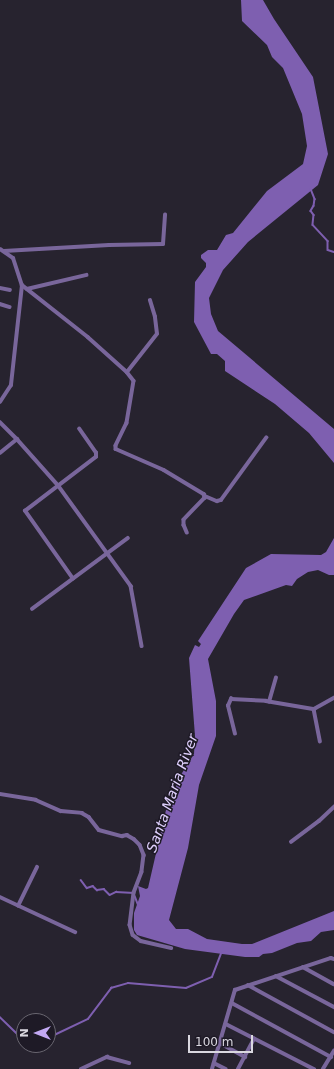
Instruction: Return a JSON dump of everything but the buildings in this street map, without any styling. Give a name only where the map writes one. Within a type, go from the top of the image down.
[{"type":"street","points":[[2,250],[163,244],[165,215]]},
{"type":"street","points":[[1,399],[11,385],[22,285],[13,258],[2,250]]},
{"type":"street","points":[[27,289],[86,275]]},
{"type":"street","points":[[22,285],[88,337],[127,372],[134,382],[127,423],[116,449],[164,470],[205,496],[218,501],[221,500],[266,438]]},
{"type":"street","points":[[0,288],[10,290]]},
{"type":"street","points":[[127,372],[157,334],[155,317],[150,301]]},
{"type":"street","points":[[0,304],[10,307]]},
{"type":"street","points":[[0,422],[58,485],[131,586],[142,646]]},
{"type":"street","points":[[73,579],[25,513],[26,509],[97,455],[79,429]]},
{"type":"street","points":[[0,453],[17,439]]},
{"type":"street","points":[[187,532],[184,525],[184,520],[195,510],[205,496]]},
{"type":"street","points":[[32,609],[128,538]]},
{"type":"street","points":[[269,702],[276,678]]},
{"type":"street","points":[[235,734],[228,706],[231,699],[269,702],[314,709],[334,698]]},
{"type":"street","points":[[314,709],[320,741]]},
{"type":"street","points":[[0,794],[42,802],[61,811],[82,813],[89,817],[100,830],[122,836],[127,835],[134,839],[140,845],[144,855],[142,872],[134,893],[130,925],[133,935],[142,941],[171,948]]},
{"type":"street","points":[[291,842],[319,821],[334,807]]},
{"type":"street","points":[[18,906],[37,867]]},
{"type":"street","points":[[0,897],[75,932]]},
{"type":"street","points":[[212,1069],[235,990],[331,958],[334,959]]},
{"type":"street","points":[[303,967],[334,984]]},
{"type":"street","points":[[276,976],[334,1007]]},
{"type":"street","points":[[248,985],[334,1032]]},
{"type":"street","points":[[232,1003],[331,1057]]},
{"type":"street","points":[[226,1024],[314,1069]]},
{"type":"street","points":[[238,1069],[254,1039]]},
{"type":"street","points":[[220,1043],[245,1057]]},
{"type":"street","points":[[323,1069],[334,1051]]},
{"type":"street","points":[[81,1069],[107,1057],[129,1063]]},
{"type":"street","points":[[214,1063],[226,1069]]},
{"type":"shaded area","points":[[241,0],[263,0],[313,77],[328,154],[318,185],[248,242],[223,270],[209,298],[211,314],[218,331],[334,429],[334,463],[309,433],[275,404],[225,371],[225,361],[217,354],[211,354],[194,322],[195,282],[206,267],[206,263],[201,258],[201,255],[208,250],[217,250],[226,235],[233,233],[267,191],[303,164],[307,146],[302,114],[283,68],[272,57],[267,45],[242,21]]},
{"type":"shaded area","points":[[334,538],[334,575],[329,575],[318,570],[308,572],[297,579],[292,586],[286,585],[244,600],[234,614],[208,659],[216,701],[216,736],[199,785],[188,848],[169,920],[176,929],[188,929],[207,939],[242,944],[252,944],[334,911],[334,930],[321,932],[311,941],[297,943],[272,953],[263,954],[259,957],[245,957],[185,949],[137,935],[134,930],[134,913],[140,896],[138,886],[146,889],[148,888],[166,810],[173,804],[177,781],[194,754],[195,736],[189,658],[195,645],[199,647],[201,644],[198,641],[246,568],[271,554],[321,555],[326,552]]},
{"type":"waterway","points":[[311,189],[315,199],[314,206],[311,211],[314,215],[313,225],[328,241],[328,250],[334,252]]},
{"type":"waterway","points":[[81,880],[87,888],[93,886],[97,890],[104,889],[110,895],[116,892],[134,893]]},
{"type":"waterway","points":[[135,896],[138,904]]},
{"type":"waterway","points":[[56,1034],[88,1019],[111,988],[128,983],[186,988],[212,977],[221,954]]},
{"type":"waterway","points":[[0,1017],[16,1032]]},
{"type":"water label","name":"Santa Maria River","points":[[172,793]]}]
